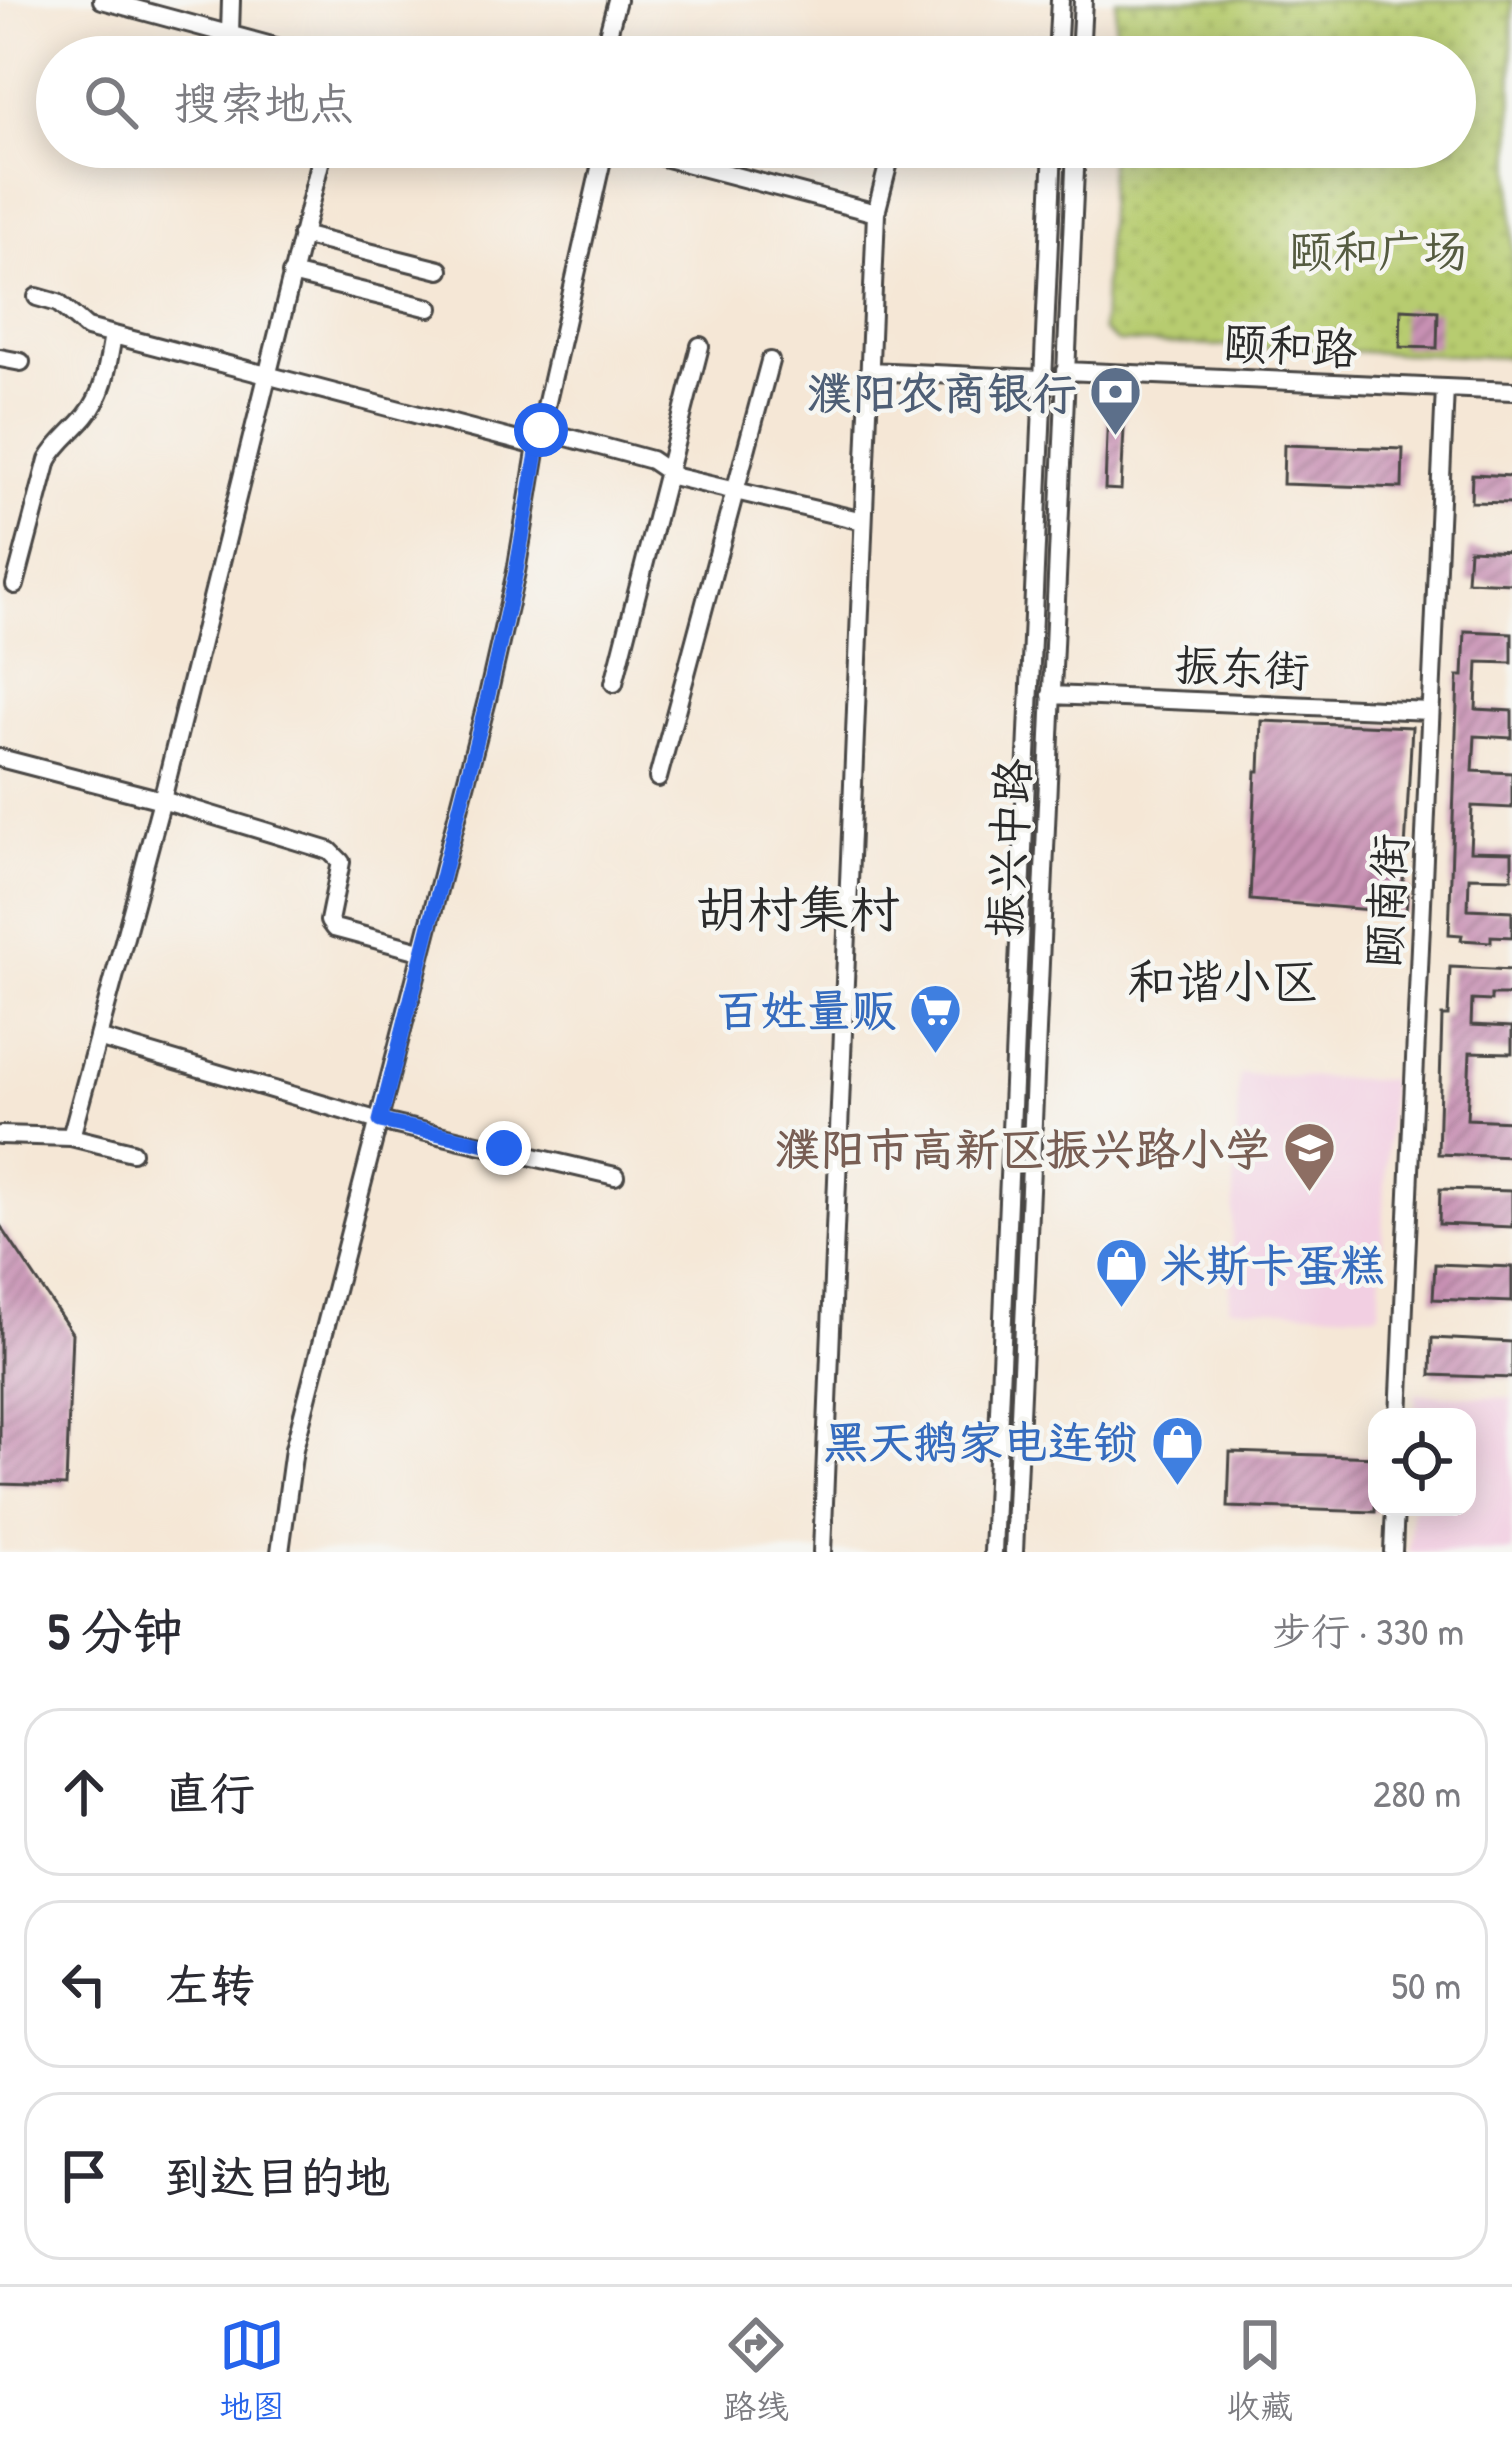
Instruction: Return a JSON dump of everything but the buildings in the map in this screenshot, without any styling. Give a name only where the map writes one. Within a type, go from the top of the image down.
[{"type":"street","points":[[102,0],[240,36]]},
{"type":"street","points":[[230,33],[231,0]]},
{"type":"street","points":[[607,36],[616,0]]},
{"type":"street","points":[[1058,36],[1060,0]]},
{"type":"street","points":[[1081,36],[1083,0]]},
{"type":"street","points":[[71,1137],[162,800],[319,168]]},
{"type":"street","points":[[280,1552],[294,1449],[487,700],[539,438],[601,168]]},
{"type":"street","points":[[706,168],[876,213]]},
{"type":"street","points":[[822,1552],[876,213],[887,168]]},
{"type":"street","name":"振兴中路","points":[[993,1552],[1052,168]]},
{"type":"street","name":"振兴中路","points":[[1014,1552],[1075,168]]},
{"type":"street","points":[[302,235],[440,270]]},
{"type":"street","points":[[291,274],[430,308]]},
{"type":"street","points":[[37,297],[58,303],[87,328],[539,438],[651,460],[668,471],[735,492],[863,521]]},
{"type":"street","points":[[15,585],[48,460],[102,391],[113,335]]},
{"type":"street","points":[[614,682],[700,346]]},
{"type":"street","points":[[0,358],[21,362]]},
{"type":"street","points":[[658,778],[770,361]]},
{"type":"street","points":[[869,371],[1043,379]]},
{"type":"street","name":"颐和路","points":[[1065,371],[1512,391]]},
{"type":"street","name":"颐南街","points":[[1399,1408],[1444,388]]},
{"type":"street","name":"振东街","points":[[1051,695],[1430,711]]},
{"type":"street","points":[[0,758],[330,850],[341,862],[329,921],[334,928],[420,951]]},
{"type":"street","points":[[98,1038],[380,1121],[615,1175]]},
{"type":"street","points":[[0,1135],[71,1137],[131,1152]]},
{"type":"street","points":[[1393,1552],[1395,1516]]},
{"type":"shaded area","name":"濮阳市高新区振兴路小学","points":[[1239,1074],[1390,1080],[1379,1314],[1229,1307]]},
{"type":"shaded area","points":[[1416,1394],[1512,1398],[1512,1552],[1409,1552],[1411,1516],[1476,1516],[1476,1408],[1415,1408]]},
{"type":"green space","name":"颐和广场","points":[[1116,0],[1512,0],[1512,358],[1117,342],[1102,330],[1109,168],[1476,168],[1476,36],[1115,36]]},
{"type":"place","name":"濮阳农商银行","points":[[1116,438]]},
{"type":"place","name":"百姓量贩","points":[[935,1055]]},
{"type":"place","name":"濮阳市高新区振兴路小学","points":[[1309,1194]]},
{"type":"place","name":"米斯卡蛋糕","points":[[1121,1310]]},
{"type":"place","name":"黑天鹅家电连锁","points":[[1177,1487]]},
{"type":"district","name":"胡村集村","points":[[798,908]]},
{"type":"district","name":"和谐小区","points":[[1223,980]]},
{"type":"route","points":[[504,1148],[380,1121],[487,700],[541,430]]}]
